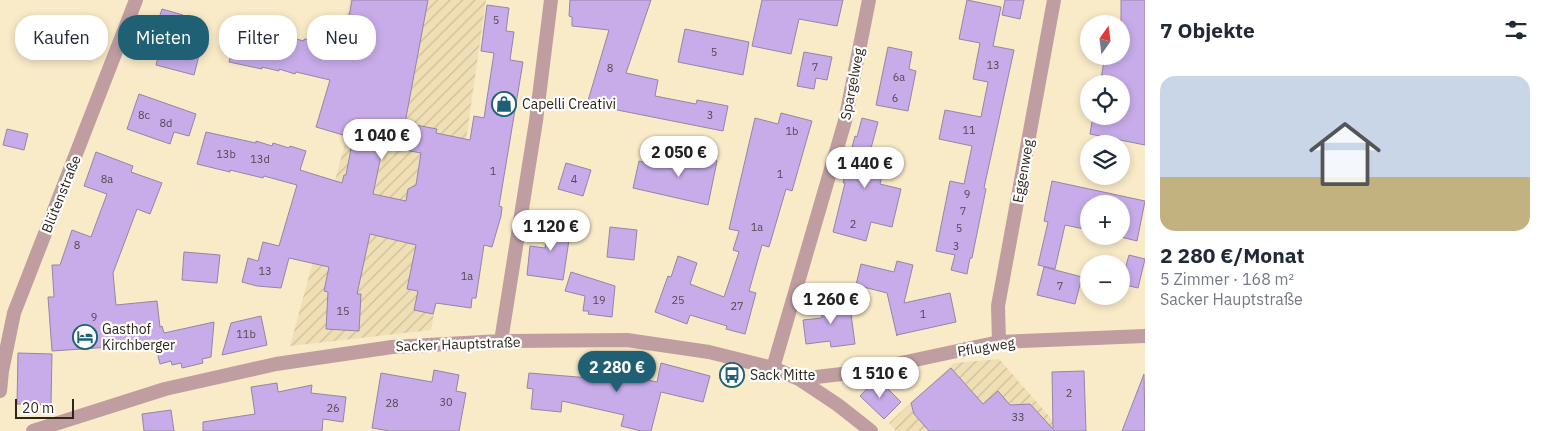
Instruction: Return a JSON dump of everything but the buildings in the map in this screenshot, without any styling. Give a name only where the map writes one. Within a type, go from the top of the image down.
[{"type":"street","name":"Blütenstraße","points":[[0,391],[2,371],[14,313],[136,0]]},
{"type":"street","points":[[501,341],[536,121],[551,0]]},
{"type":"street","name":"Spargelweg","points":[[773,368],[845,121],[869,0]]},
{"type":"street","name":"Eggenweg","points":[[999,342],[998,306],[1054,0]]},
{"type":"street","name":"Pflugweg","points":[[799,378],[859,372],[999,342],[1145,336]]},
{"type":"street","name":"Sacker Hauptstraße","points":[[33,431],[165,389],[276,364],[392,346],[501,341],[627,340],[709,352],[773,368],[799,378],[871,431]]},
{"type":"shaded area","points":[[350,0],[486,0],[466,140],[431,330],[290,346],[368,60],[376,60],[376,15],[347,15]]},
{"type":"shaded area","points":[[999,359],[1062,431],[896,431],[889,423],[954,363]]},
{"type":"place","name":"Capelli Creativi","points":[[504,104]]},
{"type":"place","name":"Gasthof Kirchberger","points":[[85,337]]},
{"type":"place","name":"Sack Mitte","points":[[732,375]]}]
